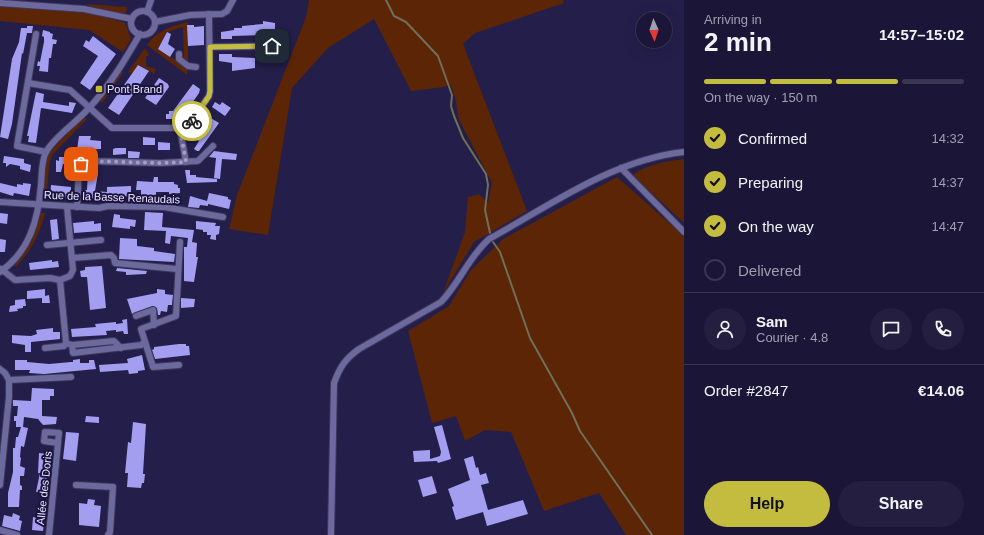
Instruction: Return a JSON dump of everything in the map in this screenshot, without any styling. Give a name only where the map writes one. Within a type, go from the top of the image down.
[{"type":"street","points":[[147,12],[152,0]]},
{"type":"street","points":[[155,22],[190,15],[225,12],[233,0]]},
{"type":"street","points":[[0,2],[84,8],[132,19]]},
{"type":"street","points":[[138,12],[147,12],[151,14],[155,22],[151,31],[145,34],[140,34],[132,26],[132,19],[138,12]]},
{"type":"street","points":[[28,83],[70,90],[112,128],[186,128],[190,125],[209,96],[209,14]]},
{"type":"street","points":[[36,34],[17,146],[46,152]]},
{"type":"street","points":[[67,207],[73,270],[70,276],[60,280],[50,278],[15,280],[1,270],[21,251],[35,226],[39,204],[42,165],[46,152],[90,107],[130,52],[140,34]]},
{"type":"street","points":[[210,47],[272,46]]},
{"type":"street","points":[[179,54],[179,60],[188,66],[196,67]]},
{"type":"street","points":[[180,129],[185,162]]},
{"type":"street","points":[[76,207],[79,169],[81,164],[86,161],[198,162],[213,146]]},
{"type":"street","points":[[332,535],[334,383],[340,367],[347,357],[441,302],[450,293],[476,250],[489,239],[600,176],[621,168],[684,152]]},
{"type":"street","points":[[621,168],[684,232]]},
{"type":"street","name":"Rue de la Basse Renaudais","points":[[0,202],[67,207],[164,207],[223,217]]},
{"type":"street","points":[[47,245],[101,240]]},
{"type":"street","points":[[179,365],[154,367],[141,329],[176,316],[179,272],[177,269],[180,242]]},
{"type":"street","points":[[72,258],[111,255],[114,258],[115,263],[177,269]]},
{"type":"street","points":[[60,280],[69,344],[73,353],[122,348],[141,345],[145,342]]},
{"type":"street","points":[[136,316],[153,310],[154,325]]},
{"type":"street","points":[[45,348],[69,344]]},
{"type":"street","points":[[0,369],[5,373],[9,380],[9,397],[0,485]]},
{"type":"street","points":[[9,380],[71,377]]},
{"type":"street","name":"Allée des Doris","points":[[49,535],[58,443]]},
{"type":"street","points":[[76,485],[113,487],[110,532],[108,535]]},
{"type":"street","points":[[0,530],[17,535]]},
{"type":"shaded area","points":[[309,0],[563,0],[564,3],[475,33],[463,44],[527,211],[474,242],[443,293],[465,232],[468,197],[479,194],[488,203],[492,183],[459,120],[455,97],[450,84],[444,87],[411,91],[374,19],[328,48],[292,88],[268,235],[229,229],[237,195],[306,17]]},
{"type":"shaded area","points":[[88,4],[127,8],[125,14],[89,6]]},
{"type":"shaded area","points":[[0,6],[66,10],[98,15],[125,23],[131,39],[123,52],[89,30],[0,21]]},
{"type":"shaded area","points":[[188,22],[188,63],[184,61],[183,27],[167,32],[158,48],[170,57],[188,66],[187,75],[147,45],[155,36],[164,30]]},
{"type":"shaded area","points":[[145,48],[149,55],[146,57],[146,66],[156,69],[154,74],[140,65],[132,74],[128,72]]},
{"type":"shaded area","points":[[121,71],[123,73],[102,103],[99,101]]},
{"type":"shaded area","points":[[84,117],[87,119],[52,155],[49,165],[47,195],[43,194],[45,163],[49,153]]},
{"type":"shaded area","points":[[684,159],[684,223],[634,177],[634,174],[652,165]]},
{"type":"shaded area","points":[[617,177],[684,236],[684,535],[626,535],[599,493],[544,511],[511,432],[485,430],[465,441],[456,416],[432,423],[408,331],[449,306],[471,270],[503,239]]},
{"type":"shaded area","points":[[41,213],[45,213],[38,235],[26,255],[16,267],[14,264],[32,241]]},
{"type":"building","points":[[263,21],[275,23],[275,32],[267,32],[267,35],[232,36],[232,39],[221,39],[221,32],[234,30],[234,28],[242,28],[242,26],[263,24]]},
{"type":"building","points":[[187,25],[194,25],[194,27],[204,26],[204,45],[188,46]]},
{"type":"building","points":[[27,26],[33,26],[32,33],[27,33],[23,54],[22,53],[12,124],[8,139],[0,137],[12,59],[19,42],[21,28],[27,28]]},
{"type":"building","points":[[43,30],[53,34],[52,39],[57,40],[56,44],[53,44],[51,58],[49,58],[48,72],[39,71],[40,66],[37,66],[38,61],[40,62],[44,42],[44,37],[42,36]]},
{"type":"building","points":[[167,32],[171,34],[168,44],[175,49],[170,57],[158,49]]},
{"type":"building","points":[[93,36],[116,54],[90,90],[80,83],[98,56],[83,46],[86,40],[89,42]]},
{"type":"building","points":[[219,54],[232,54],[232,57],[255,58],[255,68],[232,71],[232,63],[219,61]]},
{"type":"building","points":[[138,65],[149,71],[119,115],[108,108]]},
{"type":"building","points":[[159,78],[168,84],[169,87],[156,105],[145,98]]},
{"type":"building","points":[[193,84],[200,89],[199,93],[186,112],[182,110],[182,119],[166,119],[166,114],[169,114],[169,111],[173,111]]},
{"type":"building","points":[[36,92],[44,94],[43,102],[69,106],[69,102],[76,103],[72,113],[41,108],[36,143],[28,142],[29,136],[27,136]]},
{"type":"building","points":[[215,102],[220,105],[222,102],[231,108],[225,116],[212,107]]},
{"type":"building","points":[[206,115],[219,123],[199,151],[197,151],[194,149],[199,141],[196,139],[199,135],[194,132],[198,127],[202,130],[207,122],[203,120]]},
{"type":"building","points":[[79,136],[91,136],[90,140],[101,141],[101,149],[77,150]]},
{"type":"building","points":[[143,137],[155,138],[155,145],[143,145]]},
{"type":"building","points":[[158,142],[170,143],[170,150],[158,150]]},
{"type":"building","points":[[126,148],[126,154],[113,155],[113,149]]},
{"type":"building","points":[[68,151],[74,151],[74,158],[71,158],[71,164],[63,164],[61,172],[56,172],[56,160],[59,161],[59,157],[67,157]]},
{"type":"building","points":[[128,151],[140,152],[139,158],[128,158]]},
{"type":"building","points":[[214,151],[237,154],[236,160],[222,159],[220,179],[214,178],[216,158],[209,157]]},
{"type":"building","points":[[4,156],[24,159],[24,163],[31,165],[30,172],[20,169],[20,166],[10,164],[6,167],[6,163],[3,163]]},
{"type":"building","points":[[88,170],[94,170],[93,173],[98,173],[95,191],[107,192],[107,187],[131,186],[131,197],[110,195],[110,197],[101,197],[101,199],[82,198],[82,190],[87,190]]},
{"type":"building","points":[[185,170],[190,170],[190,175],[217,179],[217,182],[187,183]]},
{"type":"building","points":[[154,177],[158,177],[158,182],[174,182],[174,184],[178,185],[178,188],[180,188],[180,193],[169,194],[169,192],[156,192],[156,198],[150,198],[150,196],[141,195],[141,190],[136,190],[137,181],[153,182]]},
{"type":"building","points":[[0,183],[17,187],[17,184],[31,184],[29,196],[14,193],[13,196],[0,192]]},
{"type":"building","points":[[51,185],[71,187],[71,198],[50,197]]},
{"type":"building","points":[[209,193],[228,197],[228,199],[231,200],[229,209],[208,204],[208,206],[200,205],[199,208],[188,207],[190,196],[207,201]]},
{"type":"building","points":[[145,212],[163,213],[162,227],[194,230],[192,242],[197,243],[196,257],[198,257],[194,282],[184,281],[184,247],[187,247],[188,238],[171,236],[170,244],[165,243],[166,231],[144,230]]},
{"type":"building","points":[[0,213],[8,214],[7,224],[0,223]]},
{"type":"building","points":[[114,214],[120,215],[120,218],[136,220],[135,227],[130,226],[130,229],[112,227]]},
{"type":"building","points":[[57,219],[59,239],[52,240],[50,220]]},
{"type":"building","points":[[94,221],[94,224],[101,223],[101,231],[74,233],[73,223]]},
{"type":"building","points":[[196,221],[216,223],[215,226],[220,226],[219,234],[216,235],[216,240],[210,239],[211,235],[207,235],[207,232],[196,229]]},
{"type":"building","points":[[120,238],[137,239],[137,246],[154,248],[154,251],[175,254],[174,262],[119,259]]},
{"type":"building","points":[[0,239],[6,240],[5,252],[0,252]]},
{"type":"building","points":[[52,260],[52,262],[58,261],[59,267],[30,270],[29,263]]},
{"type":"building","points":[[102,266],[106,308],[90,310],[87,277],[81,277],[80,271],[85,270],[85,267]]},
{"type":"building","points":[[117,268],[147,271],[146,274],[126,275],[126,272],[116,271]]},
{"type":"building","points":[[45,289],[45,296],[49,295],[50,303],[42,303],[42,298],[27,299],[27,291]]},
{"type":"building","points":[[157,289],[165,290],[165,294],[173,295],[172,305],[168,305],[167,312],[161,311],[160,315],[158,315],[157,308],[153,306],[132,314],[127,299],[157,293]]},
{"type":"building","points":[[181,298],[195,299],[194,307],[181,308]]},
{"type":"building","points":[[25,299],[26,306],[17,309],[18,311],[9,312],[10,306],[15,305],[15,300]]},
{"type":"building","points":[[127,319],[128,334],[124,334],[123,331],[116,332],[116,330],[106,331],[107,335],[72,337],[71,329],[96,327],[95,324],[116,322],[116,324],[123,323],[122,320]]},
{"type":"building","points":[[53,328],[53,332],[60,332],[60,339],[31,342],[31,352],[25,352],[25,345],[12,343],[12,335],[31,336],[37,334],[36,330]]},
{"type":"building","points":[[186,344],[186,346],[189,346],[190,355],[155,359],[152,350],[154,347]]},
{"type":"building","points":[[142,355],[145,370],[138,371],[138,373],[129,374],[128,370],[100,372],[99,365],[128,363],[127,359]]},
{"type":"building","points":[[80,359],[80,363],[89,363],[89,360],[94,360],[96,369],[44,374],[29,373],[30,370],[15,370],[15,360],[27,360],[27,362],[49,364],[73,362],[73,360]]},
{"type":"building","points":[[32,388],[54,389],[54,396],[50,396],[50,400],[42,400],[42,416],[57,417],[56,424],[43,425],[38,419],[24,417],[23,427],[28,428],[24,447],[21,446],[20,466],[25,468],[24,476],[20,476],[20,485],[22,486],[22,490],[20,490],[19,507],[8,507],[8,493],[13,472],[13,448],[15,448],[16,437],[18,437],[21,427],[16,427],[16,421],[14,421],[14,416],[17,416],[18,406],[13,406],[13,400],[31,401]]},
{"type":"building","points":[[86,416],[99,417],[99,423],[85,422]]},
{"type":"building","points":[[133,422],[146,424],[143,474],[145,474],[144,483],[142,483],[141,488],[127,487],[128,473],[125,473],[128,442],[131,443]]},
{"type":"building","points":[[442,425],[451,459],[438,463],[437,461],[414,462],[413,451],[430,450],[430,459],[440,456],[441,452],[434,427]]},
{"type":"building","points":[[66,432],[79,433],[76,461],[63,459]]},
{"type":"building","points":[[39,453],[47,454],[47,459],[49,459],[45,493],[36,492],[40,473],[38,473]]},
{"type":"building","points":[[473,456],[476,468],[478,467],[480,475],[486,473],[489,483],[481,485],[488,510],[523,500],[528,514],[487,526],[483,512],[456,520],[452,507],[454,506],[448,489],[470,480],[464,459]]},
{"type":"building","points":[[432,476],[437,493],[423,497],[418,480]]},
{"type":"building","points":[[88,499],[95,500],[94,505],[101,506],[99,527],[79,525],[79,503],[87,504]]},
{"type":"building","points":[[13,513],[20,516],[19,520],[22,521],[20,531],[2,526],[4,515],[12,517]]},
{"type":"building","points":[[33,517],[38,518],[38,523],[44,523],[43,531],[32,530]]},
{"type":"waterway","points":[[386,0],[394,16],[406,22],[438,56],[452,95],[451,106],[454,116],[463,138],[486,174],[488,185],[485,210],[490,233]]},
{"type":"waterway","points":[[493,242],[500,252],[530,338],[572,413],[580,431],[652,535]]},
{"type":"way so far","points":[[81,164],[86,161],[161,163],[186,162],[180,129],[186,128],[192,121]]},
{"type":"place","name":"Pont Brand","points":[[99,89]]},
{"type":"route","points":[[192,121],[209,96],[210,47],[272,46]]}]
